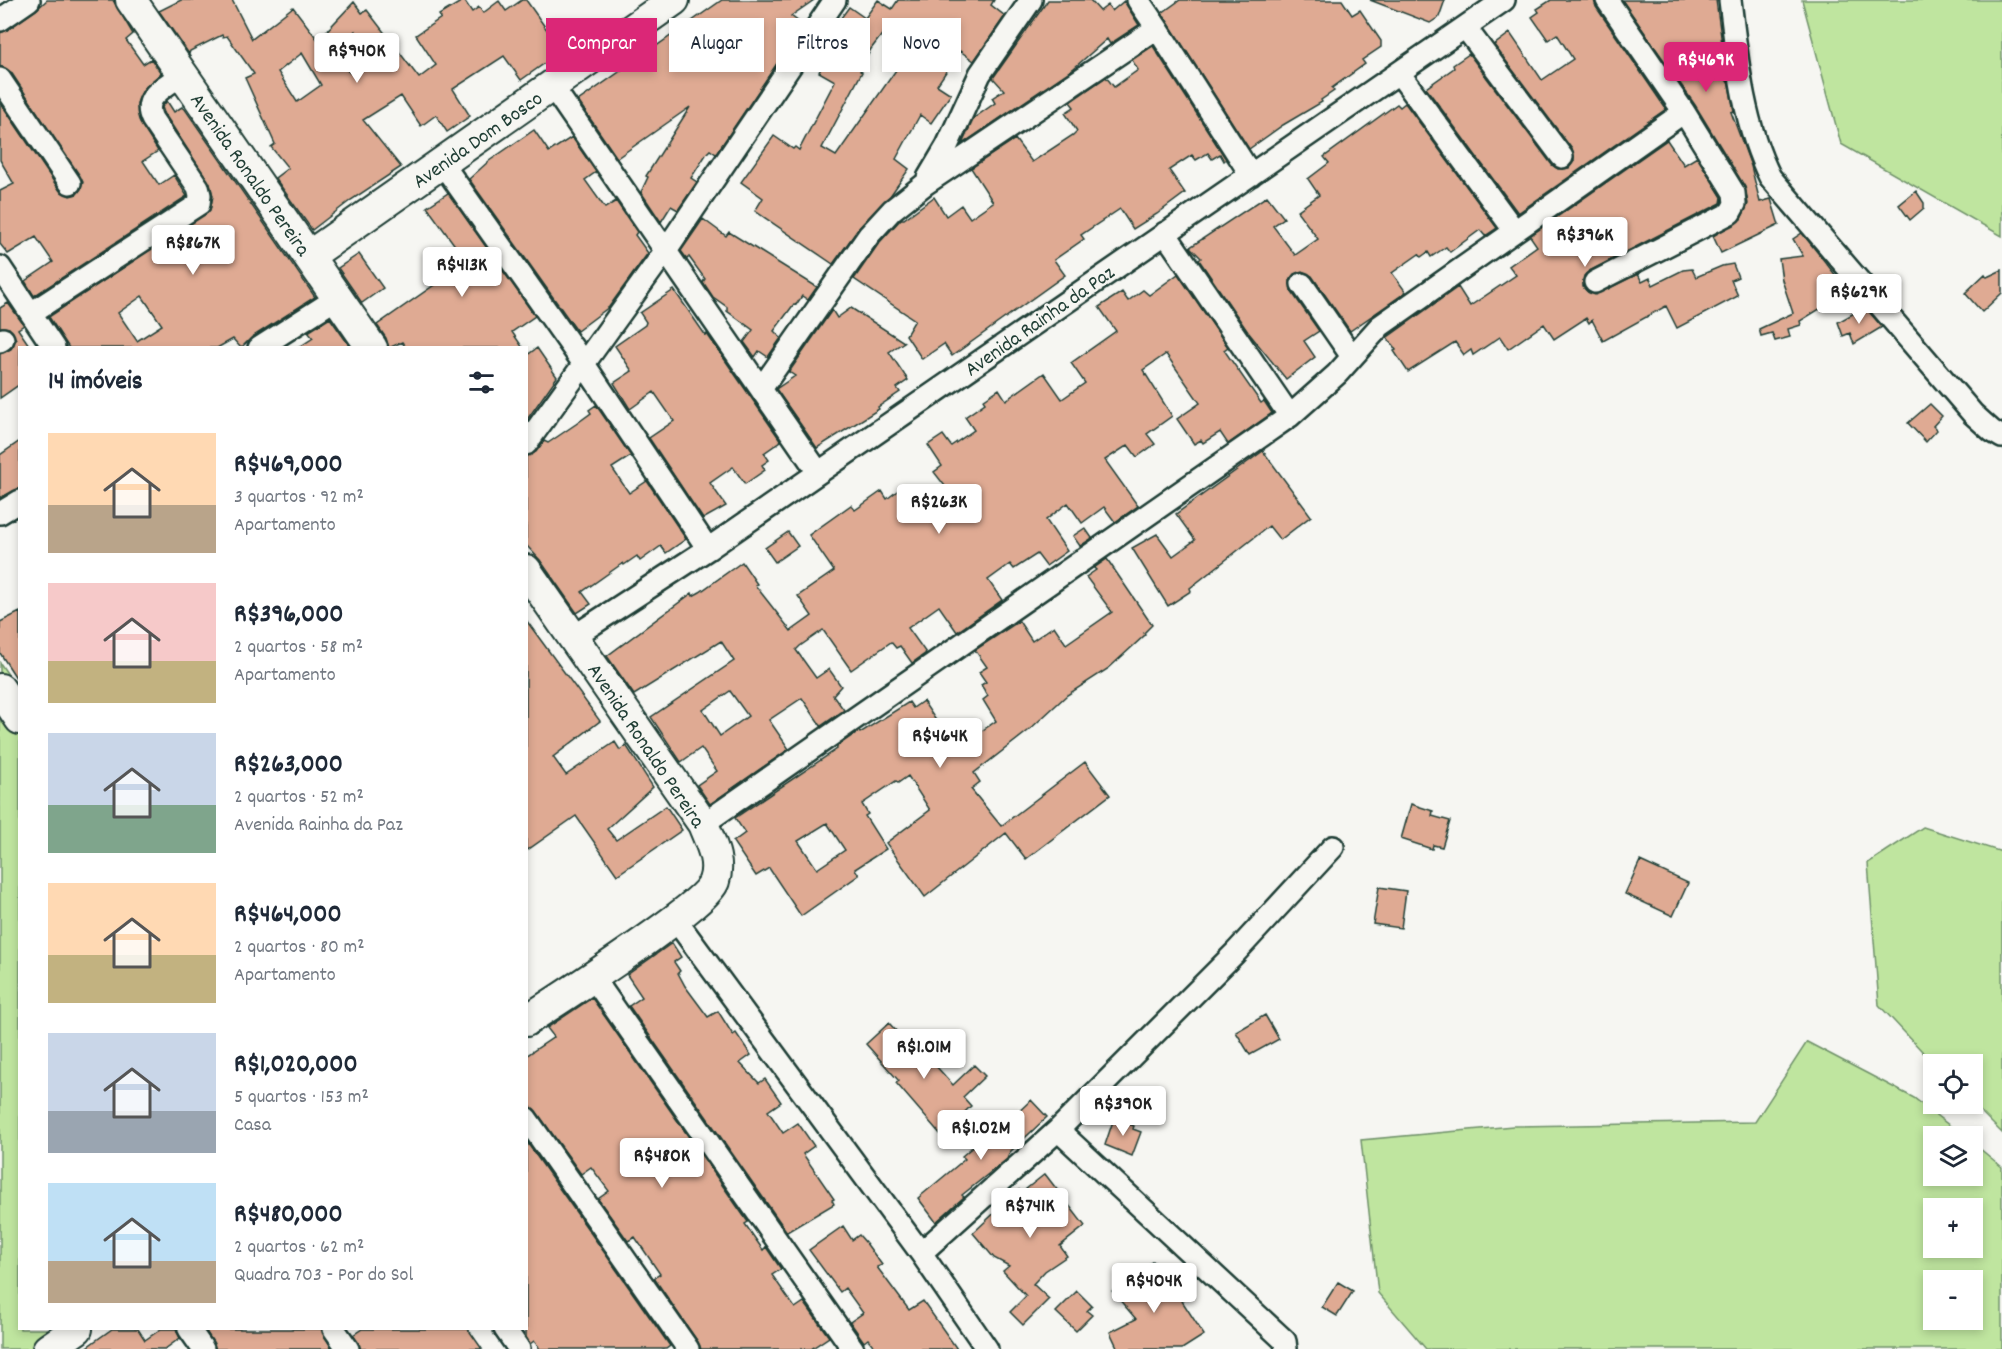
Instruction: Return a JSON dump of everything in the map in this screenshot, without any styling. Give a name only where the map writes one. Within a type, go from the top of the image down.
[{"type":"street","points":[[0,20],[29,0]]},
{"type":"street","name":"Avenida Ronaldo Pereira","points":[[131,0],[371,346]]},
{"type":"street","points":[[528,441],[666,250],[836,0]]},
{"type":"street","points":[[925,184],[947,146],[980,74],[1031,0]]},
{"type":"street","points":[[1138,0],[1251,175]]},
{"type":"street","name":"Avenida Rainha da Paz","points":[[573,637],[708,549],[1504,0]]},
{"type":"street","points":[[1595,282],[1734,209],[1734,193],[1684,111],[1607,0]]},
{"type":"street","points":[[1730,0],[1737,52],[1752,128],[1770,177],[1954,393],[1973,414],[1992,431],[2002,436]]},
{"type":"street","name":"Avenida Dom Bosco","points":[[309,256],[670,1]]},
{"type":"street","points":[[1465,27],[1562,157]]},
{"type":"street","points":[[761,389],[869,235],[892,210],[925,184],[1157,28]]},
{"type":"street","points":[[1399,73],[1514,230]]},
{"type":"street","points":[[31,313],[199,204],[198,187],[152,119],[147,107],[149,100],[182,74]]},
{"type":"street","points":[[0,79],[70,183]]},
{"type":"street","points":[[552,86],[818,472]]},
{"type":"street","points":[[703,824],[1290,416],[1329,382],[1351,355],[1380,326],[1684,111]]},
{"type":"street","points":[[442,163],[584,364],[708,549]]},
{"type":"street","points":[[1165,233],[1290,416]]},
{"type":"street","points":[[0,267],[53,346]]},
{"type":"street","points":[[1302,284],[1351,355]]},
{"type":"street","points":[[262,346],[338,298]]},
{"type":"street","points":[[0,513],[18,502]]},
{"type":"street","name":"Avenida Ronaldo Pereira","points":[[528,573],[703,824],[715,854],[714,881],[708,893],[675,919],[528,1020]]},
{"type":"street","points":[[921,1254],[1058,1130],[1235,953],[1333,848]]},
{"type":"street","points":[[675,919],[921,1254],[987,1349]]},
{"type":"street","points":[[592,976],[853,1349]]},
{"type":"street","points":[[528,1121],[688,1349]]},
{"type":"street","points":[[1058,1130],[1285,1341],[1286,1349]]},
{"type":"street","points":[[48,1349],[76,1330]]},
{"type":"street","points":[[190,1330],[203,1349]]},
{"type":"street","points":[[335,1330],[348,1349]]},
{"type":"street","points":[[506,1330],[519,1349]]},
{"type":"green space","points":[[1802,0],[2002,0],[2002,236],[1841,144]]},
{"type":"green space","points":[[0,663],[18,689],[18,1330],[66,1330],[38,1349],[0,1349]]},
{"type":"green space","points":[[1923,827],[2002,852],[2002,1133],[1983,1114],[1983,1054],[1925,1054],[1879,1005],[1868,863]]},
{"type":"green space","points":[[1807,1042],[1914,1098],[1923,1105],[1923,1114],[1935,1114],[1950,1126],[1923,1126],[1923,1186],[1983,1186],[1983,1151],[2002,1167],[2002,1349],[1426,1349],[1378,1293],[1361,1140],[1513,1126],[1755,1122]]},
{"type":"building","points":[[47,0],[113,0],[133,34],[126,40],[143,64],[151,59],[161,73],[143,90],[137,103],[140,123],[158,151],[143,161],[159,185],[174,175],[187,196],[34,296],[25,281],[53,262],[36,237],[8,254],[0,244],[0,191],[14,184],[0,160],[0,102],[60,191],[70,196],[77,194],[83,182],[11,72],[0,66],[0,33],[36,10]]},
{"type":"building","points":[[181,0],[232,0],[252,39],[293,7],[318,40],[354,2],[362,13],[367,10],[419,78],[436,65],[416,35],[441,18],[439,15],[464,0],[472,12],[479,7],[483,13],[499,1],[506,11],[522,0],[526,0],[546,28],[546,62],[521,80],[504,56],[453,89],[470,116],[447,132],[436,115],[421,126],[401,96],[363,120],[401,167],[351,200],[312,230],[275,178],[288,168],[271,147],[275,144],[245,78],[254,74],[227,36],[222,35],[190,51],[189,54],[159,11]],"holes":[[[355,31],[375,57],[350,73],[332,55]],[[302,53],[321,85],[297,102],[278,72]]]},
{"type":"building","points":[[722,0],[814,0],[791,16],[794,18],[776,18],[776,65],[716,154],[710,150],[707,153],[691,178],[697,182],[678,210],[671,206],[661,222],[641,192],[648,177],[646,176],[690,107],[617,158],[578,101],[619,72],[657,72],[657,46],[669,37],[669,72],[764,72],[764,18],[696,18]]},
{"type":"building","points":[[878,0],[892,9],[898,0],[994,0],[991,5],[1005,16],[974,61],[961,52],[961,18],[882,18],[882,35],[870,51],[870,18],[865,18]]},
{"type":"building","points":[[1048,0],[1090,0],[1100,11],[1108,5],[1112,11],[1124,1],[1139,25],[1110,44],[1107,39],[1074,68],[962,144],[974,118],[995,103],[992,98],[1004,90],[993,78]]},
{"type":"building","points":[[1180,0],[1342,0],[1352,15],[1360,10],[1381,41],[1381,47],[1362,60],[1365,64],[1332,88],[1334,91],[1321,100],[1322,102],[1249,149],[1162,13]]},
{"type":"building","points":[[1370,0],[1445,0],[1439,17],[1430,23]]},
{"type":"building","points":[[1551,0],[1594,0],[1596,7],[1666,109],[1518,213],[1426,88],[1469,54],[1552,165],[1558,169],[1569,168],[1574,161],[1572,149],[1494,45],[1510,33],[1542,80],[1573,59],[1557,34],[1548,40],[1532,17],[1539,12],[1537,9]]},
{"type":"building","points":[[1622,0],[1716,0],[1726,73],[1723,75],[1729,84],[1734,111],[1731,112],[1751,166],[1760,202],[1771,199],[1779,225],[1721,253],[1713,236],[1741,219],[1748,204],[1745,187],[1695,105]]},
{"type":"building","points":[[849,7],[865,18],[841,18]]},
{"type":"building","points":[[1153,46],[1226,159],[1224,161],[1220,154],[1212,159],[1208,153],[1196,160],[1192,155],[1169,170],[1185,193],[1133,229],[1120,209],[1081,235],[1084,239],[1054,260],[1065,275],[952,356],[944,344],[922,359],[906,335],[915,320],[854,279],[879,243],[901,219],[934,197],[946,216],[961,205],[970,218],[993,202],[971,168],[1015,139],[1032,162],[1073,135],[1077,131],[1065,113],[1074,107],[1070,102],[1106,77],[1114,87],[1138,70],[1132,60]]},
{"type":"building","points":[[819,72],[862,72],[822,148],[836,156],[895,72],[946,72],[937,85],[951,94],[931,123],[920,115],[896,159],[909,169],[890,196],[859,228],[833,264],[755,211],[763,198],[741,182],[774,136],[793,149],[795,147],[799,150],[835,81]]},
{"type":"building","points":[[167,101],[174,112],[182,107],[185,109],[315,297],[252,337],[243,346],[239,346],[233,339],[221,346],[68,346],[49,317],[210,210],[213,196],[210,184],[162,107]],"holes":[[[142,296],[162,325],[137,341],[118,313]]]},
{"type":"building","points":[[1405,103],[1497,228],[1485,236],[1480,230],[1450,252],[1446,247],[1431,257],[1428,252],[1421,257],[1419,254],[1392,273],[1406,292],[1350,331],[1312,276],[1302,271],[1294,274],[1290,279],[1291,291],[1319,331],[1304,341],[1315,357],[1286,379],[1248,332],[1199,260],[1201,258],[1190,247],[1267,196],[1284,218],[1273,226],[1295,255],[1318,239],[1297,211],[1319,195],[1308,179],[1329,163],[1324,157],[1397,104],[1400,107]]},
{"type":"building","points":[[534,130],[549,152],[572,137],[596,172],[585,180],[605,208],[616,201],[648,253],[609,307],[577,331],[469,179],[489,161]]},
{"type":"building","points":[[1667,140],[1684,165],[1697,157],[1722,197],[1721,203],[1589,271],[1584,276],[1583,287],[1595,295],[1638,274],[1642,282],[1650,278],[1653,285],[1683,270],[1692,269],[1696,277],[1733,264],[1738,277],[1731,280],[1738,296],[1677,328],[1666,306],[1603,341],[1592,320],[1589,323],[1586,318],[1554,339],[1544,324],[1508,349],[1500,337],[1473,355],[1471,350],[1464,355],[1455,342],[1408,372],[1387,337],[1458,287],[1470,306],[1516,275],[1509,266],[1537,246],[1530,236]]},
{"type":"building","points":[[1916,191],[1924,203],[1924,208],[1910,220],[1899,205]]},
{"type":"building","points":[[448,193],[535,316],[512,332],[522,346],[405,346],[402,342],[388,346],[377,325],[467,262],[427,207]]},
{"type":"building","points":[[703,219],[726,236],[729,232],[817,287],[808,300],[802,296],[796,305],[794,304],[774,331],[781,338],[768,357],[759,351],[755,357],[744,342],[753,330],[727,311],[727,307],[713,297],[703,282],[705,279],[689,257],[687,259],[681,251]]},
{"type":"building","points":[[1802,233],[1841,282],[1826,295],[1831,302],[1800,321],[1801,325],[1788,329],[1790,337],[1775,341],[1772,333],[1761,336],[1759,329],[1793,313],[1782,280],[1779,259],[1803,256],[1793,239]]},
{"type":"building","points":[[359,254],[383,288],[362,303],[338,268]]},
{"type":"building","points":[[2002,270],[2002,293],[1982,312],[1965,293],[1985,274],[1987,277]]},
{"type":"building","points":[[1178,274],[1228,347],[1224,350],[1261,403],[1264,401],[1272,413],[1228,444],[1220,432],[1203,443],[1201,440],[1194,444],[1177,419],[1200,403],[1166,354],[1143,370],[1172,416],[1147,434],[1155,444],[1137,457],[1128,445],[1105,460],[1138,506],[1115,522],[1104,507],[1082,523],[1068,503],[1046,520],[1067,551],[1046,566],[1037,554],[1014,569],[1010,564],[988,580],[1002,600],[957,632],[939,606],[908,628],[926,653],[912,663],[900,646],[896,648],[891,642],[851,670],[823,630],[800,646],[796,650],[816,678],[829,669],[841,686],[833,695],[844,710],[821,726],[802,698],[769,720],[789,749],[710,804],[697,785],[717,771],[701,748],[681,762],[651,717],[734,661],[721,641],[634,695],[607,656],[692,593],[693,596],[700,592],[742,562],[757,584],[755,585],[791,631],[812,616],[798,596],[834,571],[809,535],[851,505],[855,510],[882,491],[887,499],[901,488],[915,508],[945,486],[934,472],[942,466],[928,445],[943,435],[951,446],[974,430],[965,417],[985,403],[983,400],[999,389],[1006,400],[1044,373],[1062,399],[1085,383],[1071,363],[1116,331],[1099,307],[1122,292],[1128,301],[1143,290],[1149,295]],"holes":[[[730,691],[748,716],[720,736],[703,710]]]},
{"type":"building","points":[[674,290],[781,441],[764,453],[769,460],[762,465],[765,470],[745,484],[733,467],[710,483],[726,506],[703,519],[649,438],[674,421],[654,392],[630,409],[614,383],[632,371],[615,346],[645,325],[646,322],[640,313]]},
{"type":"building","points":[[8,303],[24,325],[18,329],[30,346],[18,346],[18,385],[0,398],[0,354],[11,349],[16,339],[9,328],[0,327],[0,308]]},
{"type":"building","points":[[1865,307],[1882,327],[1854,344],[1850,333],[1843,336],[1838,322]]},
{"type":"building","points":[[851,308],[904,342],[889,352],[908,380],[897,388],[900,392],[878,407],[879,409],[817,448],[776,389],[795,376],[789,372],[832,310],[837,318]]},
{"type":"building","points":[[330,318],[350,346],[301,346],[313,338],[308,332]]},
{"type":"building","points":[[537,348],[557,377],[528,418],[528,355]]},
{"type":"building","points":[[1930,404],[1942,416],[1933,426],[1937,430],[1926,442],[1908,423]]},
{"type":"building","points":[[596,405],[631,456],[612,468],[629,493],[647,481],[686,539],[666,553],[661,546],[640,561],[637,556],[624,565],[623,563],[582,592],[591,604],[577,613],[540,560],[528,547],[528,455],[536,452],[544,441],[548,443],[591,413],[589,410]]},
{"type":"building","points":[[18,442],[18,489],[0,498],[0,455]]},
{"type":"building","points":[[1263,451],[1311,516],[1280,540],[1269,526],[1190,588],[1191,591],[1168,606],[1132,548],[1157,534],[1173,556],[1195,540],[1176,514]]},
{"type":"building","points":[[1085,528],[1092,538],[1080,546],[1073,536]]},
{"type":"building","points":[[788,532],[798,546],[775,562],[765,548]]},
{"type":"building","points":[[1107,559],[1152,625],[1144,633],[1145,635],[1109,668],[1067,695],[1028,731],[974,773],[980,782],[971,789],[1001,826],[1085,762],[1110,795],[1026,859],[1006,833],[925,897],[886,843],[930,810],[908,776],[898,783],[896,781],[862,804],[868,814],[865,816],[886,849],[855,869],[859,875],[801,916],[769,868],[756,876],[733,842],[745,833],[735,818],[837,749],[836,747],[859,731],[860,733],[909,702],[913,708],[923,701],[955,749],[996,721],[983,700],[988,696],[981,685],[986,682],[979,672],[987,667],[975,650],[1019,621],[1032,641],[1054,626],[1066,644],[1112,612],[1086,577],[1096,570],[1094,568]],"holes":[[[827,823],[845,850],[817,869],[798,841]]]},
{"type":"building","points":[[18,613],[18,681],[0,653],[0,622]]},
{"type":"building","points":[[528,623],[600,721],[553,757],[566,775],[615,742],[620,750],[626,745],[653,787],[607,829],[616,840],[666,806],[682,830],[617,875],[576,816],[528,850]]},
{"type":"building","points":[[1411,804],[1433,811],[1432,816],[1450,821],[1442,847],[1433,845],[1432,849],[1401,839]]},
{"type":"building","points":[[1640,861],[1688,883],[1673,916],[1625,894]]},
{"type":"building","points":[[1379,887],[1406,891],[1401,928],[1373,924]]},
{"type":"building","points":[[672,943],[681,957],[674,962],[685,986],[708,1017],[718,1011],[733,1035],[736,1033],[751,1055],[740,1063],[759,1083],[765,1079],[781,1102],[768,1111],[783,1133],[798,1123],[814,1146],[803,1154],[834,1199],[832,1200],[834,1204],[787,1232],[629,1006],[642,997],[627,975]]},
{"type":"building","points":[[592,998],[748,1222],[745,1224],[763,1250],[766,1247],[781,1269],[772,1275],[795,1308],[804,1302],[829,1337],[811,1349],[701,1349],[654,1278],[660,1274],[635,1237],[628,1241],[598,1199],[609,1191],[591,1167],[581,1174],[536,1111],[528,1107],[528,1055],[554,1037],[547,1028]]},
{"type":"building","points":[[1265,1015],[1279,1039],[1250,1055],[1236,1032]]},
{"type":"building","points":[[889,1023],[922,1060],[926,1055],[953,1085],[974,1065],[985,1076],[963,1097],[971,1106],[941,1135],[896,1083],[899,1081],[866,1044]]},
{"type":"building","points":[[1031,1100],[1047,1117],[1010,1152],[1007,1159],[962,1195],[964,1197],[936,1222],[918,1198],[965,1159],[962,1156],[991,1131],[994,1135]]},
{"type":"building","points":[[1114,1118],[1134,1126],[1133,1129],[1141,1132],[1132,1156],[1105,1145]]},
{"type":"building","points":[[528,1144],[670,1346],[666,1349],[540,1349],[534,1341],[530,1344],[526,1337],[526,1330],[528,1330]]},
{"type":"building","points":[[1045,1174],[1085,1226],[1060,1246],[1067,1256],[1045,1271],[1033,1284],[1049,1299],[1023,1325],[1010,1312],[1026,1296],[1003,1271],[1009,1266],[994,1258],[973,1233],[1019,1190],[1021,1193]]},
{"type":"building","points":[[843,1226],[852,1240],[859,1235],[866,1243],[882,1265],[877,1267],[909,1310],[923,1301],[957,1349],[876,1349],[868,1339],[864,1342],[850,1322],[863,1313],[845,1288],[840,1292],[809,1250]]},
{"type":"building","points":[[1153,1261],[1184,1300],[1182,1301],[1204,1335],[1182,1349],[1118,1349],[1110,1332],[1136,1319],[1112,1291],[1127,1277],[1129,1279]]},
{"type":"building","points":[[1338,1282],[1353,1291],[1337,1316],[1322,1307]]},
{"type":"building","points":[[1077,1291],[1092,1306],[1087,1311],[1092,1315],[1076,1331],[1056,1312]]},
{"type":"building","points":[[111,1330],[139,1330],[145,1340],[160,1330],[176,1330],[180,1338],[165,1349],[84,1349]]},
{"type":"building","points":[[206,1330],[322,1330],[332,1349],[216,1349]]},
{"type":"building","points":[[360,1330],[469,1330],[482,1349],[361,1349],[353,1335]]}]
